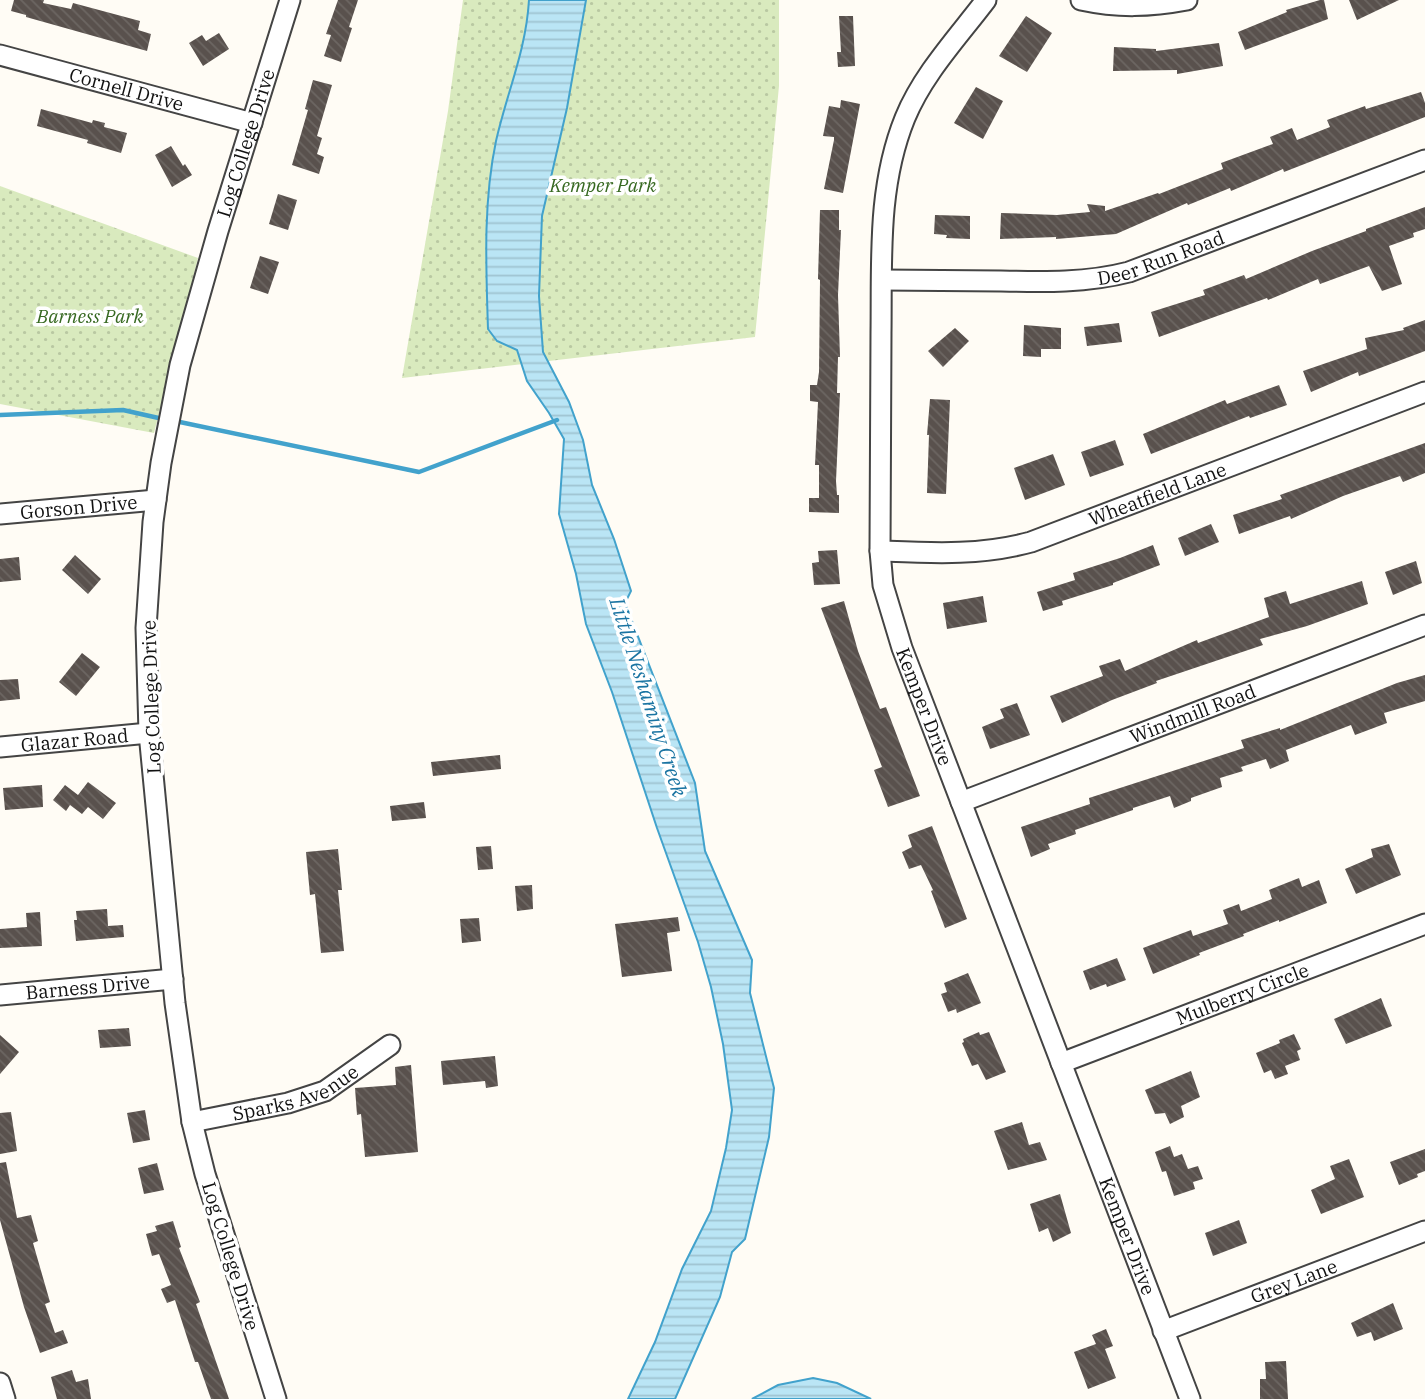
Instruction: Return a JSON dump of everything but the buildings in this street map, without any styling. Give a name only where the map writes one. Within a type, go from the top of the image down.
[{"type":"street","name":"Log College Drive","points":[[275,1399],[231,1260],[192,1122],[173,979],[149,733],[146,628],[156,500],[170,409],[190,325],[290,0]]},
{"type":"street","name":"Kemper Drive","points":[[986,0],[941,58],[907,114],[898,136],[884,197],[880,551],[883,585],[891,617],[1190,1399]]},
{"type":"street","points":[[1081,0],[1133,7],[1187,0]]},
{"type":"street","name":"Cornell Drive","points":[[0,55],[252,123]]},
{"type":"street","name":"Deer Run Road","points":[[882,279],[1081,281],[1106,278],[1129,272],[1425,160]]},
{"type":"street","name":"Wheatfield Lane","points":[[880,551],[979,553],[1031,542],[1425,392]]},
{"type":"street","name":"Gorson Drive","points":[[0,514],[156,500]]},
{"type":"street","name":"Windmill Road","points":[[961,802],[1425,625]]},
{"type":"street","name":"Glazar Road","points":[[0,747],[149,733]]},
{"type":"street","name":"Mulberry Circle","points":[[1060,1063],[1425,924]]},
{"type":"street","name":"Barness Drive","points":[[0,995],[173,979]]},
{"type":"street","name":"Sparks Avenue","points":[[192,1122],[288,1103],[325,1091],[390,1045]]},
{"type":"street","name":"Grey Lane","points":[[1163,1331],[1425,1231]]},
{"type":"street","points":[[0,1383],[5,1399]]},
{"type":"green space","name":"Kemper Park","points":[[463,0],[779,0],[779,86],[755,337],[402,378],[448,111]]},
{"type":"green space","name":"Barness Park","points":[[0,186],[198,258],[154,433],[0,404]]},
{"type":"water","name":"Little Neshaminy Creek","points":[[529,0],[586,0],[567,108],[542,216],[539,296],[543,352],[569,402],[583,440],[592,485],[631,591],[625,603],[695,783],[705,851],[752,960],[750,993],[774,1088],[769,1137],[745,1239],[732,1252],[720,1297],[675,1399],[628,1399],[655,1342],[682,1269],[711,1211],[732,1110],[723,1044],[698,942],[586,624],[576,574],[559,514],[564,439],[527,381],[517,350],[497,341],[488,329],[486,235],[489,188],[496,141],[524,37]]},
{"type":"water","points":[[813,1378],[837,1383],[871,1399],[752,1399],[778,1385]]},
{"type":"waterway","points":[[0,415],[123,410],[163,419]]},
{"type":"waterway","points":[[175,421],[419,472],[557,420]]}]
